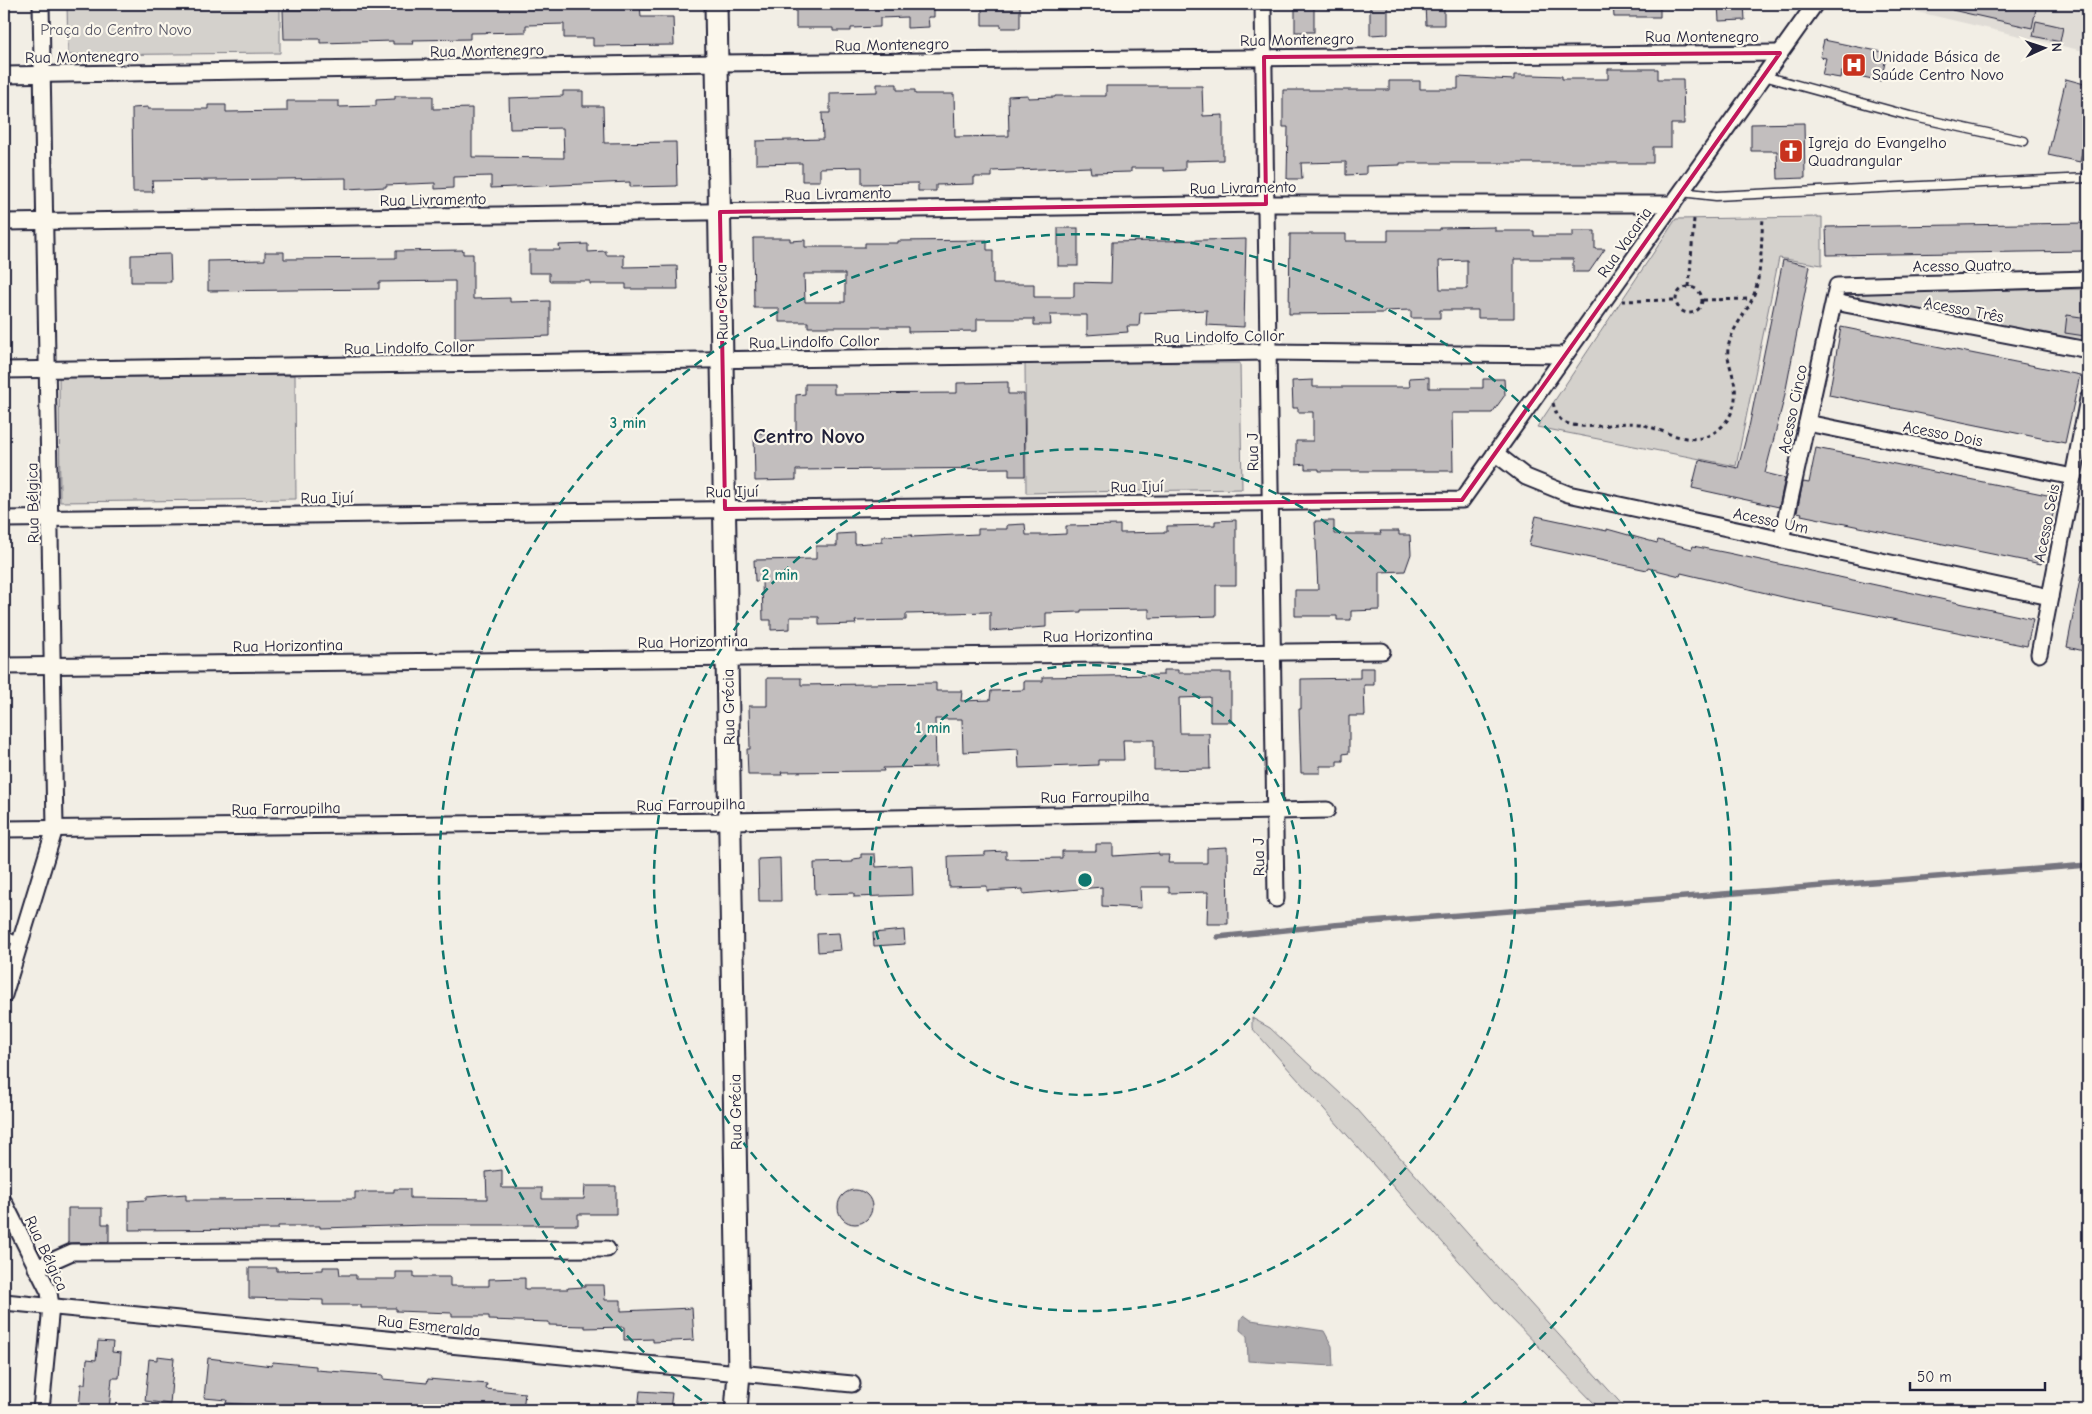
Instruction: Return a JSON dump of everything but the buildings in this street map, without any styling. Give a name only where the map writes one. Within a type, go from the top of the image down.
[{"type":"main road","name":"Rua Grécia","points":[[716,4],[739,1373],[736,1410]]},
{"type":"street","name":"Rua Bélgica","points":[[4,995],[55,828],[41,4]]},
{"type":"street","name":"Rua J","points":[[1263,4],[1276,899]]},
{"type":"street","name":"Rua Vacaria","points":[[1462,500],[1815,4]]},
{"type":"street","name":"Rua Montenegro","points":[[4,75],[1264,56],[1780,53]]},
{"type":"street","name":"Rua Livramento","points":[[4,222],[1677,198]]},
{"type":"street","name":"Acesso Quatro","points":[[1837,286],[2088,279]]},
{"type":"street","name":"Acesso Cinco","points":[[1781,540],[1837,286]]},
{"type":"street","name":"Acesso Três","points":[[1834,302],[2088,350]]},
{"type":"street","name":"Rua Lindolfo Collor","points":[[4,370],[1268,352],[1565,355]]},
{"type":"street","name":"Acesso Seis","points":[[2038,654],[2088,399]]},
{"type":"street","name":"Acesso Dois","points":[[1807,423],[2073,477]]},
{"type":"street","name":"Acesso Um","points":[[1495,453],[1526,477],[1568,494],[2050,597]]},
{"type":"street","name":"Rua Ijuí","points":[[4,519],[1462,500]]},
{"type":"street","name":"Rua Horizontina","points":[[4,666],[1382,651]]},
{"type":"street","name":"Rua Farroupilha","points":[[4,829],[730,821],[1326,810]]},
{"type":"street","name":"Rua Bélgica","points":[[4,1202],[49,1292],[52,1306],[40,1410]]},
{"type":"street","points":[[36,1268],[72,1252],[607,1249]]},
{"type":"street","name":"Rua Esmeralda","points":[[4,1302],[852,1384]]},
{"type":"lane","points":[[1764,76],[1910,116],[2024,141]]},
{"type":"lane","name":"Rua Livramento","points":[[1677,198],[2088,178]]},
{"type":"lane","points":[[4,935],[20,943]]},
{"type":"path","points":[[1553,403],[1557,415],[1564,422],[1592,427],[1629,423],[1640,424],[1672,435],[1690,438],[1708,436],[1724,426],[1732,412],[1736,397],[1728,347],[1731,332],[1752,300],[1757,287],[1763,218]]},
{"type":"path","points":[[1689,287],[1694,219]]},
{"type":"path","points":[[1689,287],[1700,292],[1702,300],[1699,308],[1689,313],[1679,308],[1676,300],[1679,292],[1689,287]]},
{"type":"path","points":[[1621,301],[1676,300]]},
{"type":"path","points":[[1702,300],[1752,300]]},
{"type":"highlighted area","points":[[1780,53],[1462,500],[725,509],[720,212],[1266,204],[1264,57]]},
{"type":"shaded area","points":[[1884,4],[2088,4],[2088,52]]},
{"type":"shaded area","points":[[1244,1315],[1251,1320],[1324,1331],[1332,1346],[1333,1366],[1248,1361],[1247,1336],[1240,1330],[1241,1318]]},
{"type":"green space","name":"Praça do Centro Novo","points":[[67,4],[280,4],[280,53],[68,55]]},
{"type":"green space","points":[[1822,217],[1822,265],[1779,258],[1736,466],[1537,427],[1676,219]]},
{"type":"green space","points":[[2088,289],[2088,330],[2086,342],[1857,299],[1859,292]]},
{"type":"green space","points":[[1025,362],[1240,363],[1242,489],[1026,493]]},
{"type":"green space","points":[[295,375],[296,499],[60,502],[59,378]]},
{"type":"green space","points":[[1252,1018],[1270,1028],[1357,1109],[1627,1410],[1601,1410],[1499,1306],[1252,1028]]},
{"type":"waterway","points":[[1218,937],[1333,925],[2088,865]]},
{"type":"place","name":"Unidade Básica de Saúde Centro Novo","points":[[1854,65]]},
{"type":"place","name":"Igreja do Evangelho Quadrangular","points":[[1791,151]]},
{"type":"district","name":"Centro Novo","points":[[809,436]]}]
